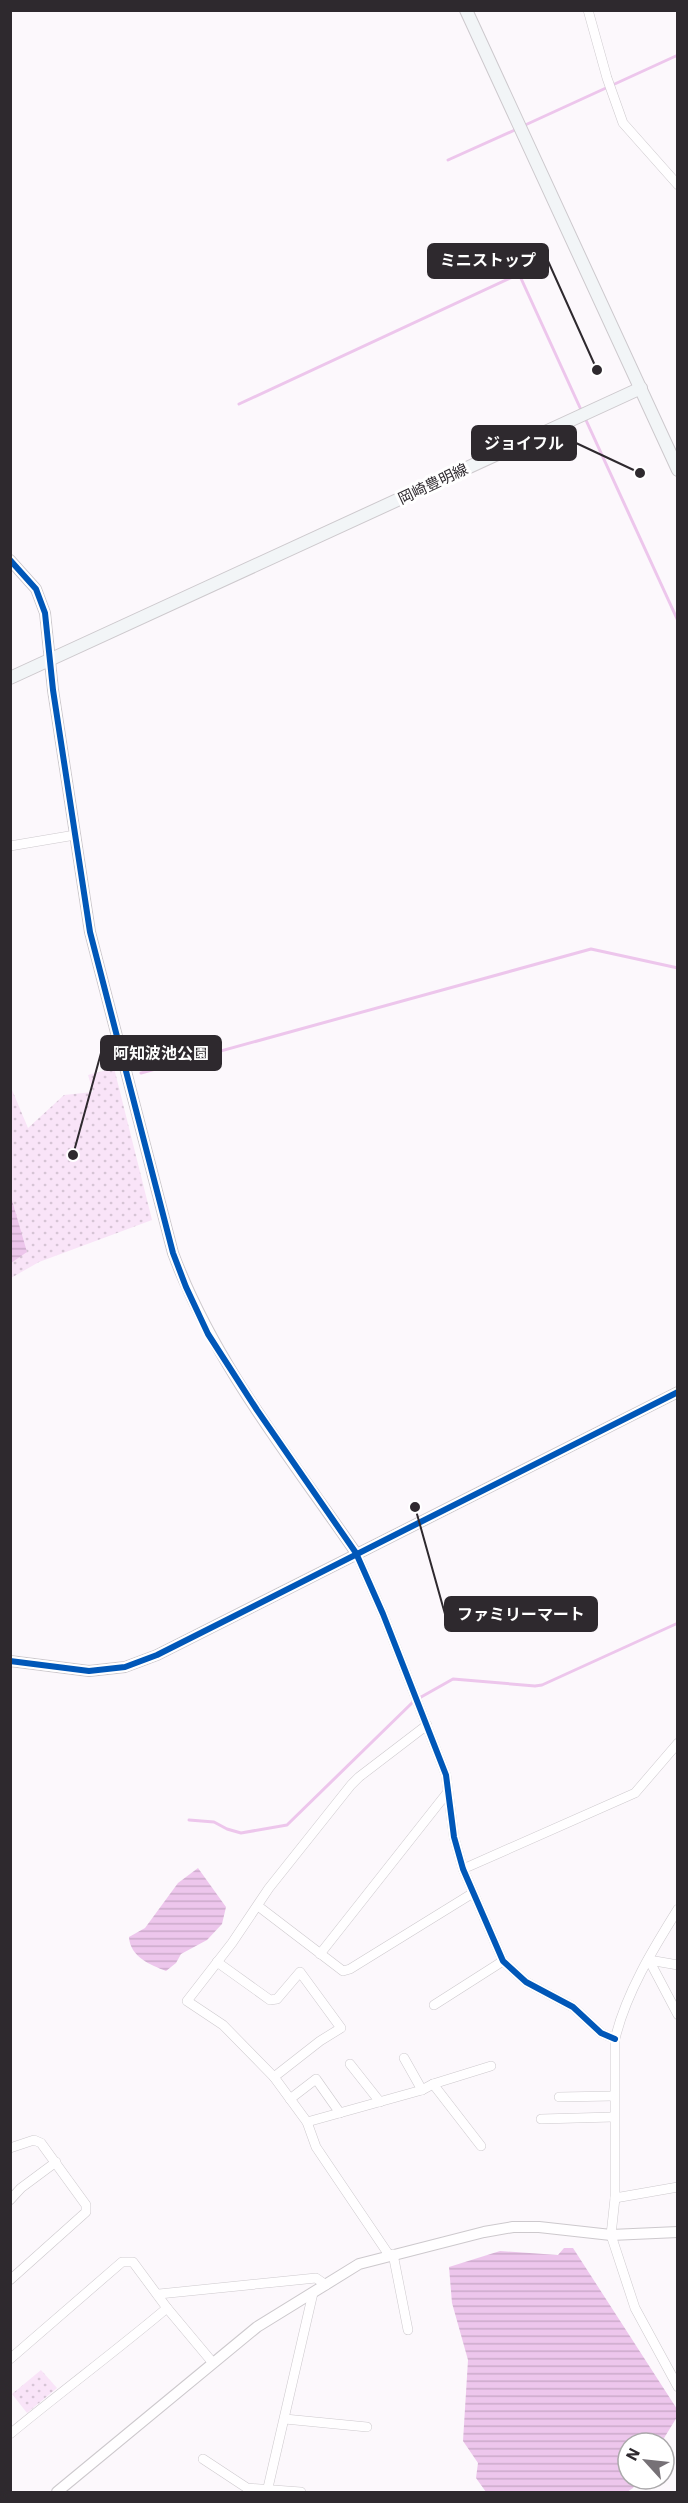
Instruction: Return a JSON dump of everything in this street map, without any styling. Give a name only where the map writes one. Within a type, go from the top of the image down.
[{"type":"main road","points":[[466,10],[678,470]]},
{"type":"main road","name":"岡崎豊明線","points":[[10,678],[641,388]]},
{"type":"street","points":[[588,10],[607,78],[623,123],[678,185]]},
{"type":"street","points":[[10,560],[36,589],[45,613],[90,932],[173,1253],[186,1287],[208,1334],[357,1553],[446,1775],[454,1837],[463,1869],[503,1961],[526,1982],[573,2007],[601,2033],[615,2039]]},
{"type":"street","points":[[10,846],[75,836]]},
{"type":"street","points":[[10,1661],[88,1671],[125,1667],[182,1645],[357,1553],[678,1392]]},
{"type":"street","points":[[408,2330],[391,2255],[316,2147],[307,2122],[274,2077],[224,2025],[187,2001],[269,1888],[359,1777],[427,1725]]},
{"type":"street","points":[[463,1869],[636,1793],[678,1743]]},
{"type":"street","points":[[320,1954],[447,1793]]},
{"type":"street","points":[[258,1906],[343,1971],[350,1969],[473,1893]]},
{"type":"street","points":[[678,1909],[652,1950],[621,2014],[615,2039],[613,2096],[615,2198],[611,2235],[635,2308],[678,2388]]},
{"type":"street","points":[[649,1960],[678,1965]]},
{"type":"street","points":[[649,1960],[678,2015]]},
{"type":"street","points":[[434,2005],[503,1961]]},
{"type":"street","points":[[217,1962],[270,2000],[277,1999],[300,1972],[341,2028],[320,2041],[274,2077]]},
{"type":"street","points":[[404,2058],[422,2090]]},
{"type":"street","points":[[350,2064],[380,2102]]},
{"type":"street","points":[[307,2122],[422,2090],[491,2066]]},
{"type":"street","points":[[290,2099],[316,2079],[340,2113]]},
{"type":"street","points":[[434,2084],[481,2146]]},
{"type":"street","points":[[559,2097],[613,2096]]},
{"type":"street","points":[[541,2120],[613,2117]]},
{"type":"street","points":[[10,2148],[38,2140],[86,2205],[86,2212],[10,2280]]},
{"type":"street","points":[[10,2200],[21,2188],[56,2162]]},
{"type":"street","points":[[615,2198],[678,2187]]},
{"type":"street","points":[[61,2491],[257,2327],[359,2264],[513,2228],[539,2227],[611,2235],[678,2232]]},
{"type":"street","points":[[10,2359],[122,2262],[133,2262],[159,2294],[167,2308],[213,2363]]},
{"type":"street","points":[[159,2294],[316,2278],[326,2284]]},
{"type":"street","points":[[267,2492],[313,2293]]},
{"type":"street","points":[[10,2434],[73,2381],[114,2352],[167,2308]]},
{"type":"street","points":[[285,2419],[367,2427]]},
{"type":"street","points":[[203,2459],[247,2488],[267,2492],[301,2493]]},
{"type":"shaded area","points":[[114,1068],[152,1220],[39,1262],[11,1278],[10,1085],[28,1128],[64,1095],[93,1092],[88,1075]]},
{"type":"shaded area","points":[[11,1197],[27,1252],[10,1263]]},
{"type":"shaded area","points":[[198,1868],[226,1907],[222,1924],[207,1940],[181,1954],[176,1963],[166,1971],[137,1955],[130,1944],[129,1937],[145,1928],[178,1883]]},
{"type":"shaded area","points":[[564,2248],[573,2248],[677,2409],[677,2417],[668,2431],[616,2431],[616,2491],[628,2491],[627,2492],[486,2492],[476,2478],[478,2463],[463,2441],[468,2360],[452,2303],[449,2267],[500,2251],[558,2255]]},
{"type":"shaded area","points":[[41,2370],[57,2388],[27,2413],[12,2394]]},
{"type":"waterway","points":[[523,126],[678,55]]},
{"type":"waterway","points":[[448,160],[517,129]]},
{"type":"waterway","points":[[239,404],[519,274],[582,412]]},
{"type":"waterway","points":[[585,418],[678,621]]},
{"type":"waterway","points":[[141,1073],[591,949],[678,968]]},
{"type":"waterway","points":[[189,1820],[214,1822],[241,1833],[287,1825],[414,1701],[453,1679],[542,1685],[678,1623]]},
{"type":"cycle path","points":[[10,560],[36,589],[45,613],[53,690],[90,932],[173,1253],[186,1287],[208,1334],[257,1410],[356,1553],[383,1614],[446,1775],[454,1837],[463,1869],[503,1961],[526,1982],[573,2007],[601,2033],[615,2039]]},
{"type":"cycle path","points":[[10,1661],[89,1671],[125,1667],[157,1655],[678,1392]]},
{"type":"place","name":"ミニストップ","points":[[597,370]]},
{"type":"place","name":"ジョイフル","points":[[640,473]]},
{"type":"place","name":"阿知波池公園","points":[[73,1155]]},
{"type":"place","name":"ファミリーマート","points":[[415,1507]]}]
